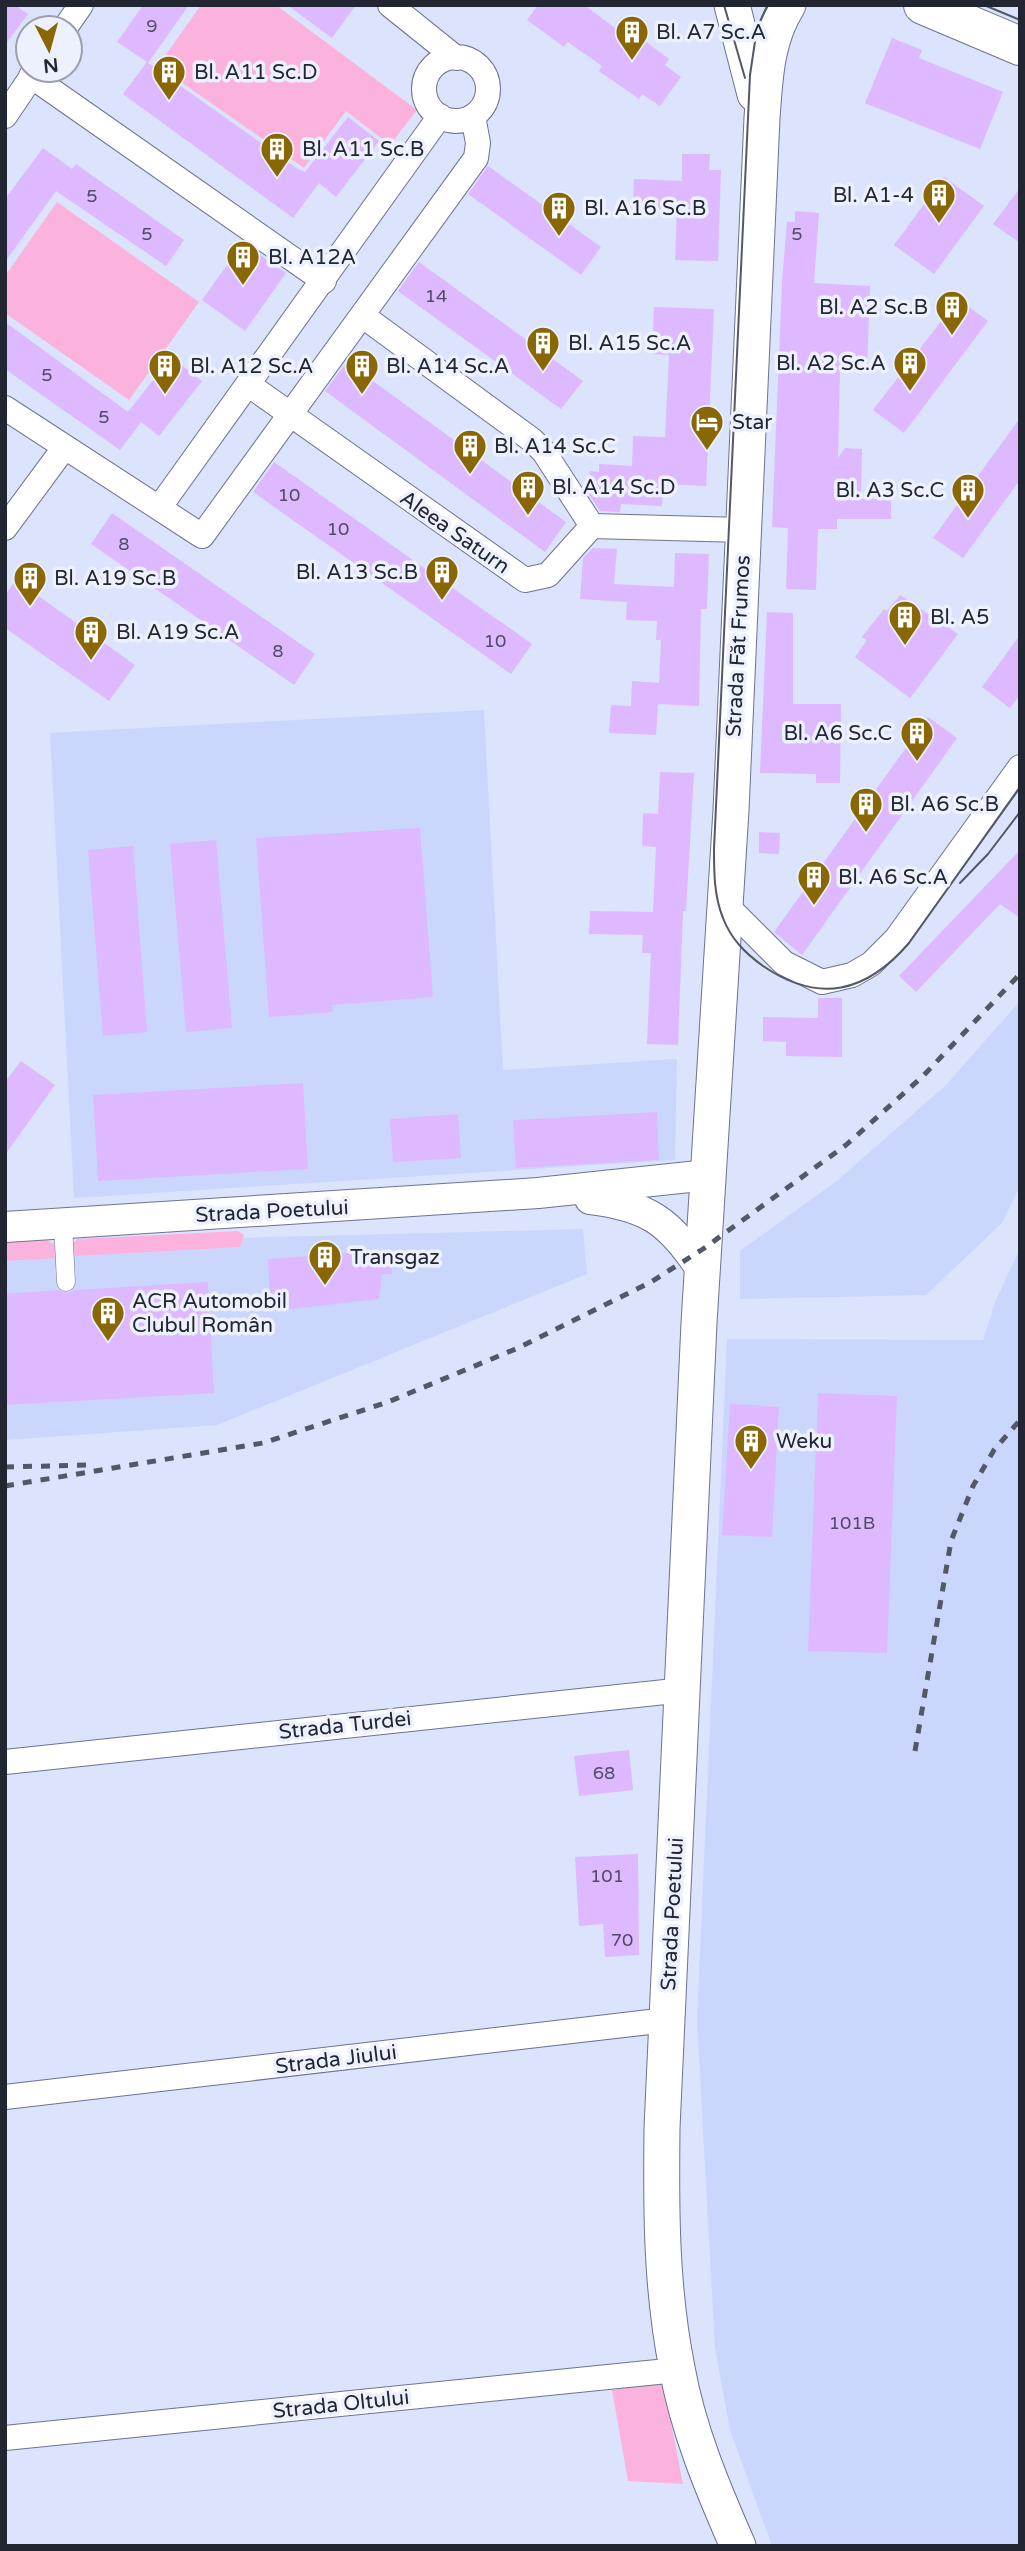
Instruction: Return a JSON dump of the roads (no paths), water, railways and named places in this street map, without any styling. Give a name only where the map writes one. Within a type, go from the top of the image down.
[{"type":"main road","name":"Strada Făt Frumos","points":[[732,5],[762,118]]},
{"type":"main road","name":"Strada Făt Frumos","points":[[708,1175],[725,904],[762,118],[770,46],[788,5]]},
{"type":"main road","points":[[923,5],[1020,46]]},
{"type":"main road","name":"Strada Poetului","points":[[708,1175],[667,2020],[662,2255],[677,2370],[695,2439],[738,2546]]},
{"type":"street","points":[[390,5],[456,58],[474,63],[486,78],[488,97],[482,108],[473,116],[458,121],[440,116],[427,101],[426,81],[437,64],[456,58]]},
{"type":"street","points":[[5,116],[27,84]]},
{"type":"street","points":[[49,84],[324,281]]},
{"type":"street","points":[[159,508],[440,116]]},
{"type":"street","points":[[5,408],[202,536],[476,158],[478,143],[473,116]]},
{"type":"street","points":[[363,316],[532,440],[544,452],[592,526],[743,530]]},
{"type":"street","name":"Aleea Saturn","points":[[249,385],[525,580],[540,579],[548,575],[592,526]]},
{"type":"street","points":[[5,528],[64,448]]},
{"type":"street","points":[[725,904],[784,962],[822,982],[852,975],[871,964],[896,939],[1014,776]]},
{"type":"street","name":"Strada Poetului","points":[[5,1227],[538,1193],[708,1175]]},
{"type":"street","name":"Strada Poetului","points":[[538,1193],[643,1210],[672,1230],[702,1270]]},
{"type":"street","points":[[63,1224],[66,1282]]},
{"type":"street","name":"Strada Turdei","points":[[5,1762],[684,1690]]},
{"type":"street","name":"Strada Jiului","points":[[5,2097],[667,2020]]},
{"type":"street","name":"Strada Oltului","points":[[5,2438],[677,2370]]},
{"type":"tram line","points":[[724,5],[745,78]]},
{"type":"tram line","points":[[768,5],[757,28],[750,75],[714,849],[716,893],[726,926],[750,956],[784,978],[822,989],[859,982],[893,960],[909,943],[1020,787]]},
{"type":"tram line","points":[[984,5],[1020,20]]},
{"type":"tram line","points":[[960,883],[988,854],[1020,812]]},
{"type":"railway","points":[[5,1486],[263,1443],[388,1402],[518,1348],[651,1282],[703,1249],[846,1145],[923,1076],[1020,974]]},
{"type":"railway","points":[[915,1751],[951,1541],[973,1486],[994,1450],[1020,1420]]},
{"type":"railway","points":[[5,1467],[88,1465]]},
{"type":"place","name":"Bl. A7 Sc.A","points":[[632,62]]},
{"type":"place","name":"Bl. A11 Sc.D","points":[[169,102]]},
{"type":"place","name":"Bl. A11 Sc.B","points":[[277,179]]},
{"type":"place","name":"Bl. A1-4","points":[[939,225]]},
{"type":"place","name":"Bl. A16 Sc.B","points":[[559,238]]},
{"type":"place","name":"Bl. A12A","points":[[243,287]]},
{"type":"place","name":"Bl. A2 Sc.B","points":[[952,337]]},
{"type":"place","name":"Bl. A15 Sc.A","points":[[543,373]]},
{"type":"place","name":"Bl. A2 Sc.A","points":[[910,393]]},
{"type":"place","name":"Bl. A12 Sc.A","points":[[165,396]]},
{"type":"place","name":"Bl. A14 Sc.A","points":[[362,396]]},
{"type":"place","name":"Star","points":[[707,452]]},
{"type":"place","name":"Bl. A14 Sc.C","points":[[470,476]]},
{"type":"place","name":"Bl. A14 Sc.D","points":[[528,517]]},
{"type":"place","name":"Bl. A3 Sc.C","points":[[968,520]]},
{"type":"place","name":"Bl. A13 Sc.B","points":[[442,602]]},
{"type":"place","name":"Bl. A19 Sc.B","points":[[30,608]]},
{"type":"place","name":"Bl. A5","points":[[905,647]]},
{"type":"place","name":"Bl. A19 Sc.A","points":[[91,662]]},
{"type":"place","name":"Bl. A6 Sc.C","points":[[917,763]]},
{"type":"place","name":"Bl. A6 Sc.B","points":[[866,834]]},
{"type":"place","name":"Bl. A6 Sc.A","points":[[814,907]]},
{"type":"place","name":"Transgaz","points":[[325,1287]]},
{"type":"place","name":"ACR Automobil Clubul Român","points":[[108,1343]]},
{"type":"place","name":"Weku","points":[[751,1471]]}]
